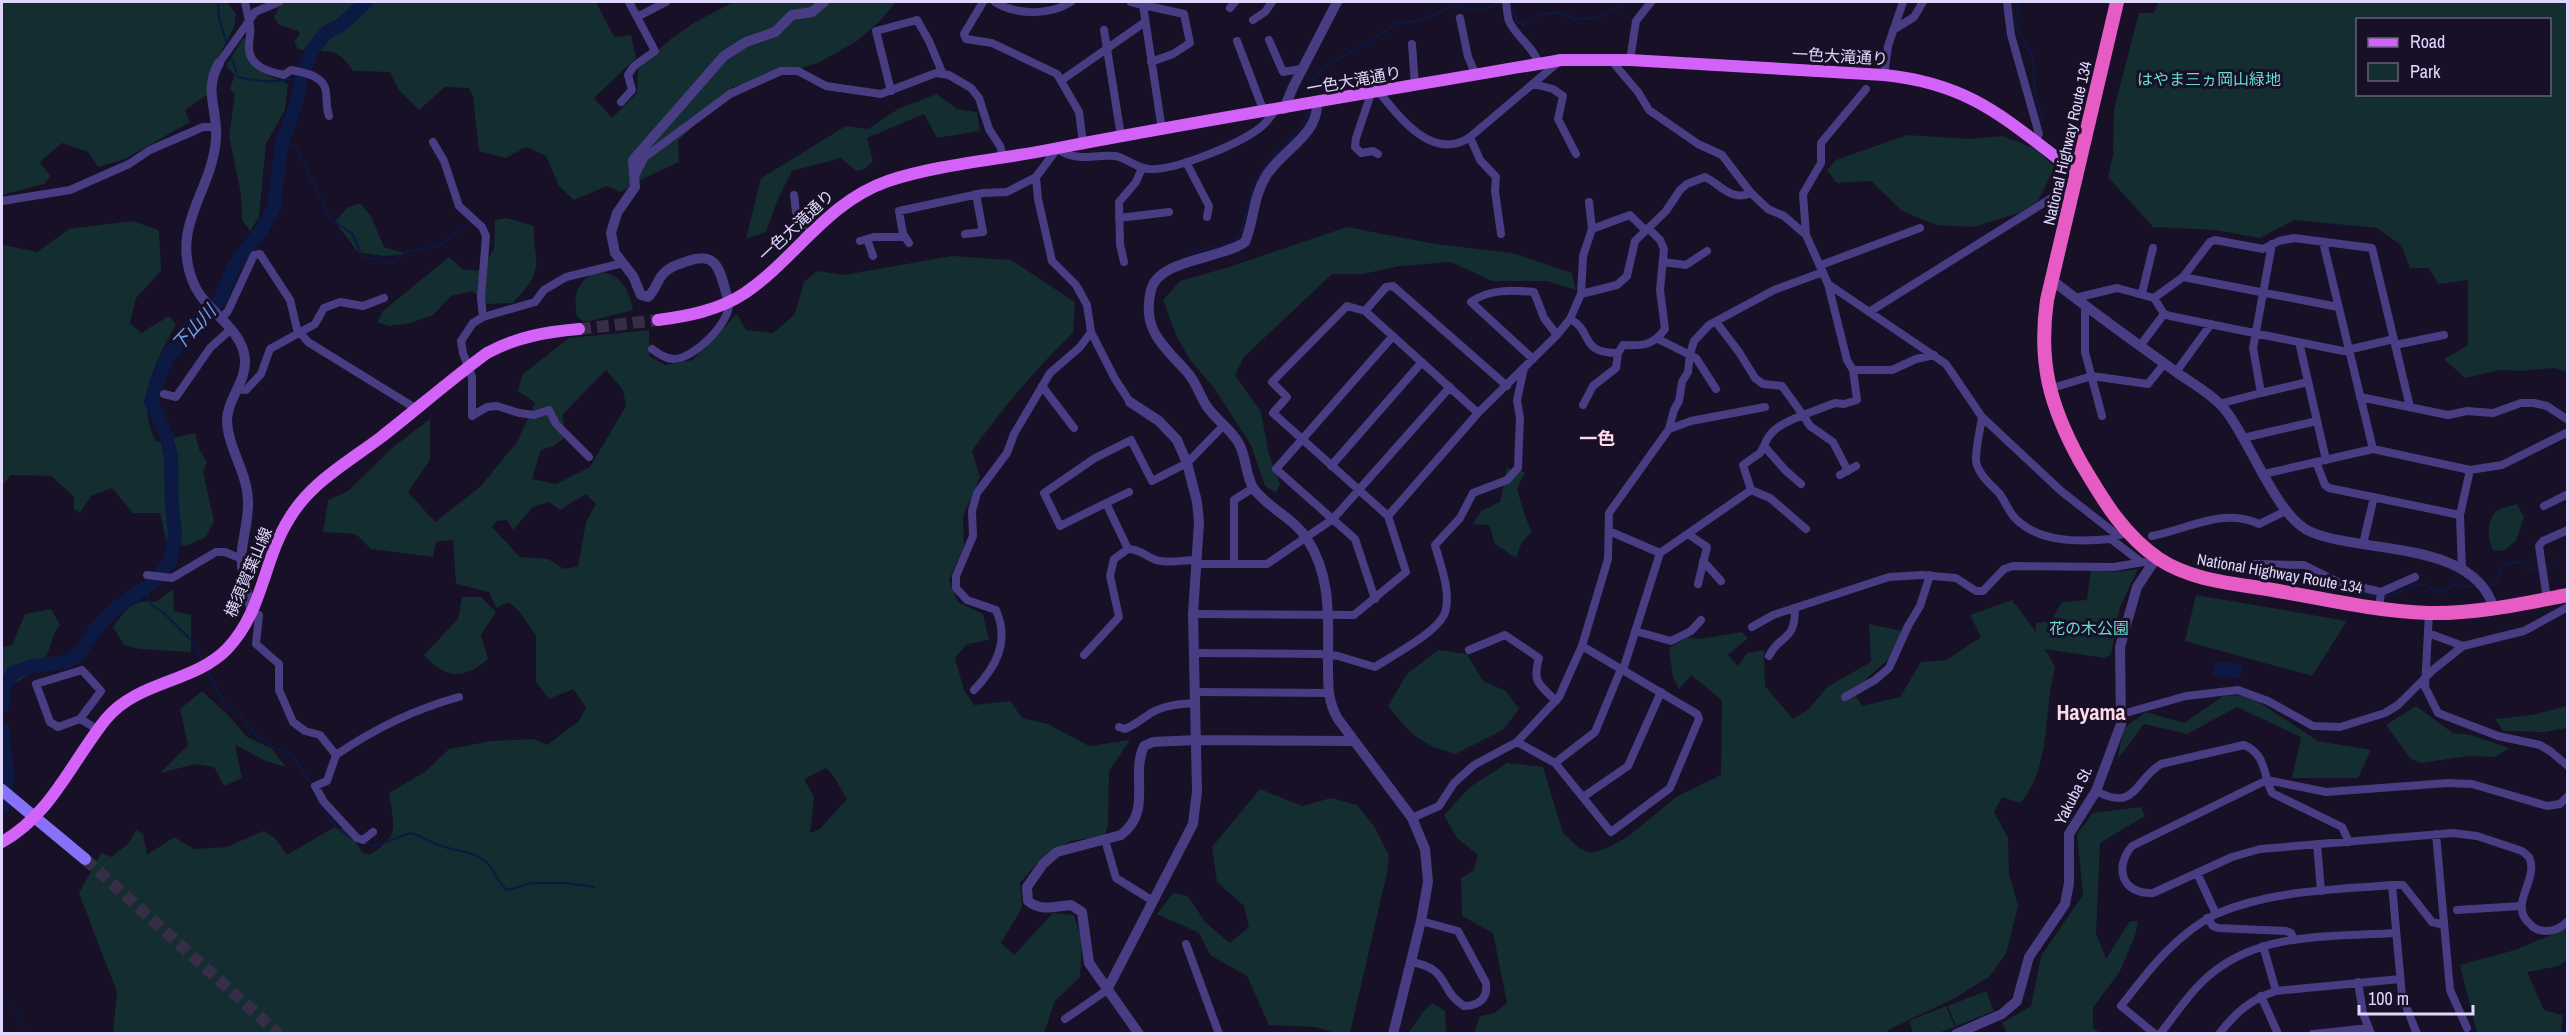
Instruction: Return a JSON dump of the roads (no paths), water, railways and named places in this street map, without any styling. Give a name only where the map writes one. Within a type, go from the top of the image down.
[{"type":"highway","name":"National Highway Route 134","points":[[2116,2],[2052,280],[2044,322],[2043,345],[2049,389],[2066,435],[2102,498],[2127,533],[2150,561],[2198,576],[2380,599],[2429,613],[2494,609],[2568,596]]},
{"type":"main road","name":"一色大滝通り","points":[[658,320],[684,316],[729,302],[758,283],[851,198],[879,184],[927,172],[1121,136],[1561,60],[1630,60],[1884,75],[1925,81],[1961,93],[1995,111],[2077,173]]},
{"type":"main road","name":"横須賀葉山線","points":[[2,842],[14,835],[47,805],[107,717],[132,698],[210,662],[227,649],[252,612],[279,537],[289,518],[318,484],[487,354],[520,338],[579,329]]},
{"type":"main road","points":[[2,790],[85,859]]},
{"type":"street","points":[[245,2],[246,23],[252,30],[249,49],[255,63],[267,71],[284,75],[291,70],[308,74],[323,83],[326,89],[325,105],[329,116]]},
{"type":"street","points":[[279,2],[255,12],[219,63],[211,80],[210,90],[216,126],[215,147],[210,170],[187,230],[188,262],[190,276],[198,294],[231,329],[242,345],[245,361],[244,372],[230,402],[227,420],[248,499],[242,559],[252,612],[259,615],[256,644],[279,664],[279,690],[293,722],[305,731],[320,735],[336,755]]},
{"type":"street","points":[[621,102],[632,90],[628,75],[634,66],[655,51],[629,2]]},
{"type":"street","points":[[637,16],[666,2]]},
{"type":"street","points":[[652,349],[668,358],[676,359],[695,352],[720,327],[730,310],[716,263],[707,256],[671,267],[648,297],[641,295],[633,276],[615,253],[611,232],[618,213],[633,192],[632,166],[638,154],[724,56],[746,42],[775,32],[792,15],[812,12],[824,2]]},
{"type":"street","points":[[983,2],[964,34],[966,39],[992,43],[1011,54],[1050,70],[1062,80],[1079,112],[1083,143]]},
{"type":"street","points":[[995,2],[1006,8],[1023,12],[1071,2]]},
{"type":"street","points":[[1131,2],[1184,14],[1190,43],[1173,54],[1151,62]]},
{"type":"street","points":[[1252,20],[1265,12],[1272,2]]},
{"type":"street","points":[[1630,60],[1636,21],[1651,2]]},
{"type":"street","points":[[1884,75],[1893,30],[1903,2]]},
{"type":"street","points":[[1893,30],[1914,17],[1923,2]]},
{"type":"street","points":[[2007,2],[2011,35],[2039,134],[2035,141]]},
{"type":"street","points":[[873,256],[863,240],[907,240],[899,211],[976,194],[1007,192],[1035,177],[1057,149],[1070,157],[1121,158],[1142,168],[1164,168],[1186,162],[1243,139],[1258,130],[1275,110],[1301,69],[1333,4]]},
{"type":"street","points":[[1143,5],[1162,130]]},
{"type":"street","points":[[1507,5],[1513,28],[1539,64]]},
{"type":"street","points":[[1460,18],[1468,57],[1476,75]]},
{"type":"street","points":[[891,91],[876,32],[916,20],[929,41],[942,72],[971,88],[979,98],[989,129],[1000,146],[1004,158]]},
{"type":"street","points":[[1062,80],[1145,22]]},
{"type":"street","points":[[1104,30],[1121,136]]},
{"type":"street","points":[[1269,40],[1283,72],[1301,69]]},
{"type":"street","points":[[1238,41],[1275,110]]},
{"type":"street","points":[[1412,44],[1415,86]]},
{"type":"street","points":[[1609,59],[1638,92],[1649,110],[1698,144],[1722,155],[1751,193],[1768,209],[1784,216],[1806,235]]},
{"type":"street","points":[[1378,154],[1373,151],[1361,153],[1355,147],[1356,138],[1375,93],[1426,140],[1446,146],[1470,137],[1561,60]]},
{"type":"street","points":[[634,179],[645,157],[653,150],[730,94],[781,71],[798,71],[826,86],[881,94],[942,72]]},
{"type":"street","points":[[1534,84],[1553,89],[1563,96],[1558,119],[1576,154]]},
{"type":"street","points":[[1806,529],[1770,498],[1751,490],[1743,465],[1760,453],[1768,435],[1781,425],[1835,403],[1844,404],[1857,400],[1852,370],[1847,360],[1828,284],[1806,235],[1803,194],[1821,163],[1821,143],[1866,89]]},
{"type":"street","points":[[1317,103],[1314,124],[1310,131],[1280,158],[1262,183],[1245,242],[1227,252],[1160,274],[1151,289],[1149,303],[1152,322],[1160,344],[1187,372],[1204,403],[1239,443],[1253,488],[1291,520],[1307,537],[1322,570],[1328,615],[1328,693],[1333,711],[1412,818],[1421,835],[1428,867],[1426,897],[1393,1034]]},
{"type":"street","points":[[2,201],[70,190],[129,165],[150,150],[203,127],[216,126]]},
{"type":"street","points":[[1470,137],[1480,160],[1496,177],[1501,234]]},
{"type":"street","points":[[433,142],[444,161],[459,206],[482,227],[486,236],[481,298],[483,317]]},
{"type":"street","points":[[1186,162],[1209,206],[1207,217]]},
{"type":"street","points":[[1124,262],[1120,244],[1119,202],[1136,182],[1142,168]]},
{"type":"street","points":[[1035,177],[1052,261],[1076,285],[1087,305],[1091,332],[1115,379],[1130,402],[1170,431],[1183,450],[1199,522],[1193,614],[1196,810],[1186,837],[1107,990],[1065,1019]]},
{"type":"street","points":[[1581,294],[1617,285],[1628,276],[1635,241],[1666,211],[1680,190],[1695,180],[1705,177],[1730,194],[1739,197],[1751,193]]},
{"type":"street","points":[[1869,312],[2058,194],[2073,188]]},
{"type":"street","points":[[965,234],[983,232],[976,194]]},
{"type":"street","points":[[794,195],[796,212],[806,237]]},
{"type":"street","points":[[1388,516],[1479,413],[1570,319],[1581,294],[1582,256],[1592,229],[1589,202]]},
{"type":"street","points":[[1119,218],[1169,212]]},
{"type":"street","points":[[1583,405],[1593,386],[1616,368],[1618,353],[1623,345],[1640,346],[1658,339],[1666,324],[1660,290],[1664,249],[1660,240],[1630,215],[1592,229]]},
{"type":"street","points":[[1412,818],[1439,806],[1454,783],[1474,765],[1517,742],[1556,700],[1581,646],[1608,559],[1609,513],[1669,429],[1679,401],[1682,382],[1688,372],[1694,341],[1703,330],[1774,290],[1920,228]]},
{"type":"street","points":[[2154,298],[2183,277],[2210,242],[2215,240],[2263,249],[2294,238],[2372,248],[2410,407]]},
{"type":"street","points":[[2323,242],[2373,450]]},
{"type":"street","points":[[2261,393],[2253,352],[2272,244]]},
{"type":"street","points":[[2142,294],[2153,248]]},
{"type":"street","points":[[1663,262],[1686,266],[1707,251]]},
{"type":"street","points":[[220,318],[228,311],[254,255],[257,254],[290,300],[299,331],[308,342],[415,408]]},
{"type":"street","points":[[589,457],[556,424],[549,410],[534,415],[497,406],[488,407],[472,416],[472,377],[461,341],[473,323],[483,317],[535,302],[544,290],[566,277],[622,263]]},
{"type":"street","points":[[2183,277],[2338,307]]},
{"type":"street","points":[[2052,280],[2219,404],[2243,438],[2286,511],[2308,531],[2442,560],[2462,570],[2488,592],[2494,609]]},
{"type":"street","points":[[1828,284],[1934,355],[1951,370],[1982,417],[2070,498],[2116,534],[2127,533]]},
{"type":"street","points":[[1365,311],[1386,287],[1393,286],[1507,386]]},
{"type":"street","points":[[2075,298],[2117,288],[2154,298],[2163,314],[2343,351],[2444,335]]},
{"type":"street","points":[[1533,359],[1471,302],[1498,291],[1534,292],[1544,318],[1557,335]]},
{"type":"street","points":[[237,389],[246,390],[261,374],[270,349],[315,324],[324,308],[340,302],[363,306],[384,298]]},
{"type":"street","points":[[2085,305],[2084,339],[2102,416]]},
{"type":"street","points":[[1193,614],[1354,615],[1406,572],[1388,516],[1273,413],[1287,397],[1272,382],[1347,306],[1365,311],[1479,413]]},
{"type":"street","points":[[2140,346],[2163,314]]},
{"type":"street","points":[[1570,319],[1579,323],[1590,346],[1599,351],[1618,353]]},
{"type":"street","points":[[1716,322],[1755,378],[1763,384],[1782,386],[1810,426],[1833,442],[1844,473],[1857,466]]},
{"type":"street","points":[[2176,372],[2211,324]]},
{"type":"street","points":[[164,394],[176,397],[210,348],[231,329]]},
{"type":"street","points":[[996,610],[967,600],[956,588],[956,576],[973,536],[972,511],[977,493],[1007,453],[1014,434],[1056,366],[1080,347],[1091,332]]},
{"type":"street","points":[[1375,599],[1355,539],[1276,469],[1393,336]]},
{"type":"street","points":[[1658,339],[1696,358],[1716,389]]},
{"type":"street","points":[[2299,342],[2326,460]]},
{"type":"street","points":[[1852,370],[1892,370],[1916,358],[1934,355]]},
{"type":"street","points":[[1331,466],[1422,362]]},
{"type":"street","points":[[2049,389],[2091,376],[2148,384],[2164,364]]},
{"type":"street","points":[[1194,653],[1328,654],[1375,667],[1440,623],[1447,607],[1441,560],[1435,545],[1460,518],[1473,494],[1507,480],[1518,468],[1520,418],[1517,400],[1524,368]]},
{"type":"street","points":[[2219,404],[2308,382]]},
{"type":"street","points":[[1042,386],[1074,428]]},
{"type":"street","points":[[1083,655],[1119,617],[1110,576],[1114,559],[1128,549],[1136,549],[1156,560],[1169,562],[1267,564],[1333,519],[1450,387]]},
{"type":"street","points":[[2360,397],[2448,415],[2468,411],[2493,412],[2521,403],[2534,403],[2547,406],[2568,420]]},
{"type":"street","points":[[1669,429],[1691,421],[1765,407]]},
{"type":"street","points":[[1982,417],[1976,460],[1979,470],[2006,501],[2015,518],[2038,533],[2051,537],[2089,542],[2111,539],[2150,561]]},
{"type":"street","points":[[2243,438],[2317,421]]},
{"type":"street","points":[[1129,492],[1060,526],[1044,492],[1095,458],[1131,440],[1152,481],[1187,463],[1224,425]]},
{"type":"street","points":[[2264,474],[2373,450],[2469,470],[2502,465],[2568,432]]},
{"type":"street","points":[[1764,446],[1801,484]]},
{"type":"street","points":[[2316,462],[2325,485],[2329,488],[2460,515]]},
{"type":"street","points":[[2462,570],[2460,515],[2469,470]]},
{"type":"street","points":[[1234,564],[1234,500],[1253,488]]},
{"type":"street","points":[[1555,763],[1595,732],[1622,669],[1660,553],[1751,490]]},
{"type":"street","points":[[2544,506],[2568,494]]},
{"type":"street","points":[[2363,544],[2374,497]]},
{"type":"street","points":[[1106,503],[1128,549]]},
{"type":"street","points":[[2152,536],[2178,531],[2220,517],[2246,517],[2259,524],[2286,511]]},
{"type":"street","points":[[2547,599],[2538,550],[2542,541],[2568,530]]},
{"type":"street","points":[[1609,531],[1660,553]]},
{"type":"street","points":[[1688,534],[1707,547],[1698,584]]},
{"type":"street","points":[[147,576],[172,578],[216,552],[225,552],[242,559]]},
{"type":"street","points":[[1703,561],[1721,580]]},
{"type":"street","points":[[1752,627],[1773,615],[1889,578],[1930,575],[1956,578],[1976,591],[1983,591],[2004,569],[2013,566],[2114,567],[2150,561]]},
{"type":"street","name":"Yakuba St.","points":[[1956,1034],[2002,1014],[2016,1001],[2029,957],[2065,904],[2069,883],[2068,843],[2072,827],[2096,791],[2121,724],[2120,647],[2137,587],[2150,561]]},
{"type":"street","points":[[2255,564],[2304,566],[2380,599],[2415,578]]},
{"type":"street","points":[[1845,697],[1875,680],[1889,668],[1920,606],[1930,575]]},
{"type":"street","points":[[974,690],[992,670],[998,658],[1002,631],[996,610],[997,599]]},
{"type":"street","points":[[2122,714],[2186,696],[2238,690],[2268,700],[2313,726],[2340,727],[2385,713],[2398,705],[2463,646],[2524,631],[2568,607]]},
{"type":"street","points":[[1769,656],[1773,649],[1791,633],[1795,623],[1795,609]]},
{"type":"street","points":[[2429,613],[2424,680],[2433,707],[2445,717],[2498,736],[2540,745],[2568,766]]},
{"type":"street","points":[[1635,631],[1671,641],[1691,631],[1701,620]]},
{"type":"street","points":[[2428,633],[2463,646]]},
{"type":"street","points":[[1469,650],[1505,635],[1539,658],[1534,674],[1536,681],[1556,700]]},
{"type":"street","points":[[1517,742],[1555,763],[1611,832],[1670,788],[1699,719],[1697,714],[1581,646]]},
{"type":"street","points":[[82,670],[101,691],[80,719],[58,728],[50,722],[36,684],[82,670]]},
{"type":"street","points":[[1583,798],[1628,766],[1661,692]]},
{"type":"street","points":[[1119,727],[1125,729],[1134,726],[1166,706],[1195,698],[1328,693]]},
{"type":"street","points":[[373,832],[363,840],[357,838],[324,802],[315,786],[327,781],[336,755],[366,735],[423,707],[459,697]]},
{"type":"street","points":[[80,719],[99,730]]},
{"type":"street","points":[[1139,1034],[1089,963],[1082,912],[1071,905],[1043,909],[1035,907],[1028,901],[1027,887],[1049,857],[1065,849],[1121,835],[1136,820],[1139,811],[1140,754],[1144,746],[1153,742],[1354,741]]},
{"type":"street","points":[[2096,791],[2117,800],[2126,799],[2133,794],[2153,769],[2161,764],[2236,746],[2253,749],[2259,754],[2272,793],[2342,827],[2349,842]]},
{"type":"street","points":[[2568,796],[2560,804],[2547,806],[2472,784],[2448,783],[2326,792],[2267,780],[2132,846],[2124,855],[2121,864],[2122,874],[2127,884],[2143,894],[2162,890],[2245,852],[2436,834],[2477,836],[2526,854],[2532,862],[2532,872],[2521,906],[2525,919],[2538,930],[2548,931],[2558,929],[2568,921]]},
{"type":"street","points":[[2436,834],[2450,990],[2467,1028]]},
{"type":"street","points":[[1105,840],[1116,878],[1153,901]]},
{"type":"street","points":[[2317,844],[2321,891]]},
{"type":"street","points":[[2197,873],[2216,914]]},
{"type":"street","points":[[2392,885],[2400,979],[2405,1007],[2417,1034]]},
{"type":"street","points":[[2155,1034],[2121,1006],[2157,960],[2175,942],[2207,918],[2238,904],[2272,895],[2403,885],[2432,922],[2444,925]]},
{"type":"street","points":[[2457,910],[2521,906]]},
{"type":"street","points":[[2207,918],[2213,926],[2218,928],[2286,931],[2291,933],[2294,940]]},
{"type":"street","points":[[1410,962],[1435,969],[1457,1002],[1464,1006],[1478,1004],[1484,998],[1487,991],[1486,983],[1461,936],[1452,928],[1421,921]]},
{"type":"street","points":[[2160,1034],[2209,975],[2225,963],[2263,946],[2294,940],[2397,933]]},
{"type":"street","points":[[1186,944],[1219,1034]]},
{"type":"street","points":[[2263,946],[2276,991]]},
{"type":"street","points":[[2219,1034],[2243,1008],[2261,996],[2276,991],[2400,979]]},
{"type":"street","points":[[2313,1034],[2370,1031],[2360,1000],[2358,982]]},
{"type":"street","points":[[2261,996],[2278,1034]]},
{"type":"water","points":[[2214,661],[2242,664],[2240,679],[2212,675]]},
{"type":"waterway","points":[[218,2],[219,18],[227,45]]},
{"type":"waterway","name":"下山川","points":[[2,707],[5,686],[13,673],[32,666],[65,662],[79,655],[95,629],[113,610],[156,580],[171,560],[175,533],[171,457],[165,431],[151,402],[155,387],[168,356],[220,300],[233,268],[262,229],[274,207],[282,143],[312,50],[327,32],[341,25],[366,2]]},
{"type":"waterway","points":[[1307,95],[1311,83],[1319,73],[1395,23],[1420,21],[1452,6],[1481,10],[1503,2]]},
{"type":"waterway","points":[[1508,3],[1512,5],[1517,22],[1523,25],[1534,18],[1554,13],[1567,15],[1573,19],[1598,18],[1614,8],[1624,7],[1627,2]]},
{"type":"waterway","points":[[2016,2],[2018,12],[2015,20],[2016,27],[2033,58],[2035,92],[2043,122]]},
{"type":"waterway","points":[[230,53],[238,77],[270,81],[302,76]]},
{"type":"waterway","points":[[1191,253],[1233,242],[1238,238],[1256,180],[1266,165],[1302,126],[1309,111]]},
{"type":"waterway","points":[[282,143],[297,147],[328,215],[334,222],[352,233],[362,256],[387,263],[394,261],[406,252],[439,246],[469,224]]},
{"type":"waterway","points":[[2546,568],[2568,553]]},
{"type":"waterway","points":[[2489,587],[2495,584],[2502,565],[2518,562],[2532,571],[2540,569]]},
{"type":"waterway","points":[[2257,574],[2308,575],[2339,590],[2379,597]]},
{"type":"waterway","points":[[2384,598],[2420,584],[2425,584],[2436,592],[2445,591],[2454,584],[2479,588]]},
{"type":"waterway","points":[[143,590],[153,606],[164,613],[196,645],[203,662]]},
{"type":"waterway","points":[[207,670],[223,701],[240,715],[258,737],[276,749],[292,755],[313,787]]},
{"type":"waterway","name":"下山川","points":[[2,729],[8,778],[2,808]]},
{"type":"waterway","points":[[315,795],[325,813],[339,829],[365,844],[380,844],[411,833],[437,845],[480,858],[485,861],[507,890],[532,883],[566,883],[594,887]]},
{"type":"waterway","points":[[2,999],[10,1004],[30,1034]]},
{"type":"tunnel","points":[[579,329],[658,320]]},
{"type":"tunnel","points":[[85,859],[279,1034]]},
{"type":"district","name":"一色","points":[[1597,439]]},
{"type":"district","name":"Hayama","points":[[2091,712]]},
{"type":"park label","name":"はやま三ヵ岡山緑地","points":[[2209,79]]},
{"type":"park label","name":"花の木公園","points":[[2089,628]]}]
